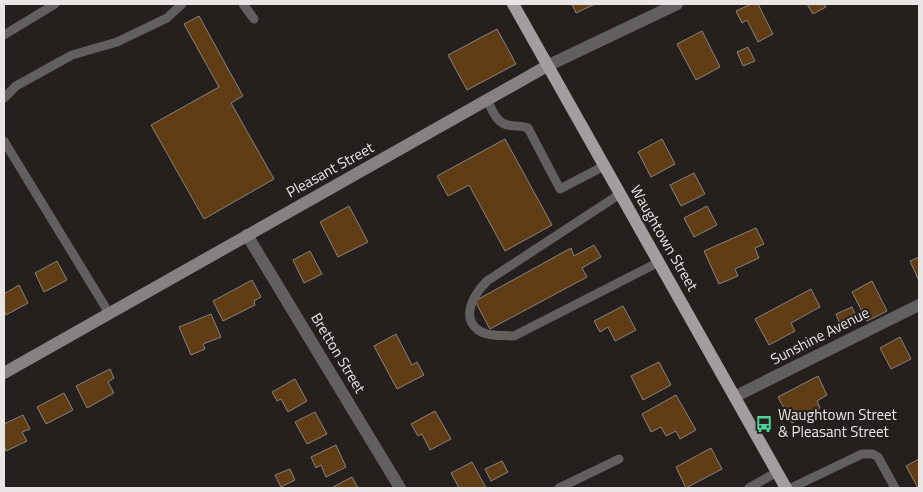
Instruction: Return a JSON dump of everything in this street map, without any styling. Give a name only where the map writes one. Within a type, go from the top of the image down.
[{"type":"main road","name":"Waughtown Street","points":[[513,4],[736,396],[786,488]]},
{"type":"street","name":"Pleasant Street","points":[[4,373],[547,66],[677,4]]},
{"type":"street","name":"Bretton Street","points":[[248,235],[400,488]]},
{"type":"street","name":"Sunshine Avenue","points":[[736,396],[919,305]]},
{"type":"lane","points":[[4,35],[55,4]]},
{"type":"lane","points":[[4,98],[16,86],[72,55],[117,42],[167,18],[182,4]]},
{"type":"lane","points":[[243,4],[254,19]]},
{"type":"lane","points":[[487,100],[498,121],[508,126],[518,124],[528,128],[560,189],[604,166]]},
{"type":"lane","points":[[4,141],[109,313]]},
{"type":"lane","points":[[620,194],[487,281],[476,292],[470,311],[472,323],[479,331],[493,335],[514,336],[659,262]]},
{"type":"lane","points":[[791,488],[862,454],[873,454],[878,457],[895,488]]},
{"type":"lane","points":[[558,488],[619,459]]},
{"type":"lane","points":[[749,488],[777,472]]},
{"type":"building","points":[[572,4],[595,4],[576,13]]},
{"type":"building","points":[[751,4],[758,4],[773,34],[758,42],[747,20],[742,23],[736,11]]},
{"type":"building","points":[[807,4],[824,4],[826,7],[813,14]]},
{"type":"building","points":[[199,16],[243,96],[231,103],[274,179],[204,219],[151,125],[219,87],[184,24]]},
{"type":"building","points":[[497,29],[516,64],[467,90],[448,55]]},
{"type":"building","points":[[702,31],[720,67],[696,80],[677,44]]},
{"type":"building","points":[[748,47],[755,61],[743,66],[737,52]]},
{"type":"building","points":[[505,139],[552,225],[505,251],[469,185],[448,196],[437,176]]},
{"type":"building","points":[[662,139],[675,164],[651,177],[638,152]]},
{"type":"building","points":[[694,173],[705,194],[681,206],[670,185]]},
{"type":"building","points":[[349,206],[368,242],[338,257],[320,222]]},
{"type":"building","points":[[707,206],[717,225],[694,237],[684,218]]},
{"type":"building","points":[[756,228],[764,244],[755,248],[759,258],[735,269],[738,276],[719,284],[704,251]]},
{"type":"building","points":[[594,245],[601,257],[582,268],[587,277],[490,329],[475,301],[571,248],[574,256]]},
{"type":"building","points":[[310,251],[322,274],[304,283],[293,260]]},
{"type":"building","points":[[919,257],[919,281],[910,261]]},
{"type":"building","points":[[57,261],[67,280],[44,292],[35,273]]},
{"type":"building","points":[[252,280],[261,297],[254,301],[255,305],[223,321],[213,301]]},
{"type":"building","points":[[872,281],[887,311],[867,321],[852,292]]},
{"type":"building","points":[[19,285],[28,303],[6,315],[4,310],[4,294]]},
{"type":"building","points":[[811,289],[820,307],[791,323],[795,331],[769,345],[755,319]]},
{"type":"building","points":[[623,306],[636,330],[615,341],[608,327],[600,332],[594,321]]},
{"type":"building","points":[[852,307],[858,322],[842,329],[836,314]]},
{"type":"building","points":[[211,314],[221,337],[203,344],[205,349],[191,355],[179,327]]},
{"type":"building","points":[[396,334],[412,365],[417,362],[424,375],[397,389],[374,346]]},
{"type":"building","points":[[900,337],[911,359],[891,369],[880,348]]},
{"type":"building","points":[[659,362],[671,385],[643,400],[631,376]]},
{"type":"building","points":[[110,369],[114,378],[108,382],[114,393],[87,408],[76,386]]},
{"type":"building","points":[[818,376],[827,395],[817,401],[820,408],[792,423],[778,397]]},
{"type":"building","points":[[295,379],[307,401],[288,412],[281,399],[277,401],[272,392]]},
{"type":"building","points":[[64,393],[73,410],[46,424],[37,407]]},
{"type":"building","points":[[676,395],[696,430],[680,439],[676,431],[666,436],[661,427],[651,432],[642,414]]},
{"type":"building","points":[[435,411],[451,439],[430,450],[422,434],[418,436],[411,424]]},
{"type":"building","points":[[315,412],[327,434],[307,444],[295,422]]},
{"type":"building","points":[[23,415],[30,429],[22,432],[27,441],[6,451],[4,445],[4,424]]},
{"type":"building","points":[[336,445],[346,467],[326,477],[321,465],[316,468],[311,457]]},
{"type":"building","points":[[711,448],[722,469],[686,488],[676,467]]},
{"type":"building","points":[[919,459],[919,488],[918,488],[906,466]]},
{"type":"building","points":[[502,461],[508,472],[491,481],[485,469]]},
{"type":"building","points":[[472,462],[486,488],[459,488],[451,473]]},
{"type":"building","points":[[290,469],[295,480],[281,487],[275,475]]},
{"type":"building","points":[[352,477],[358,488],[333,487]]},
{"type":"place","name":"Waughtown Street & Pleasant Street","points":[[764,424]]}]
